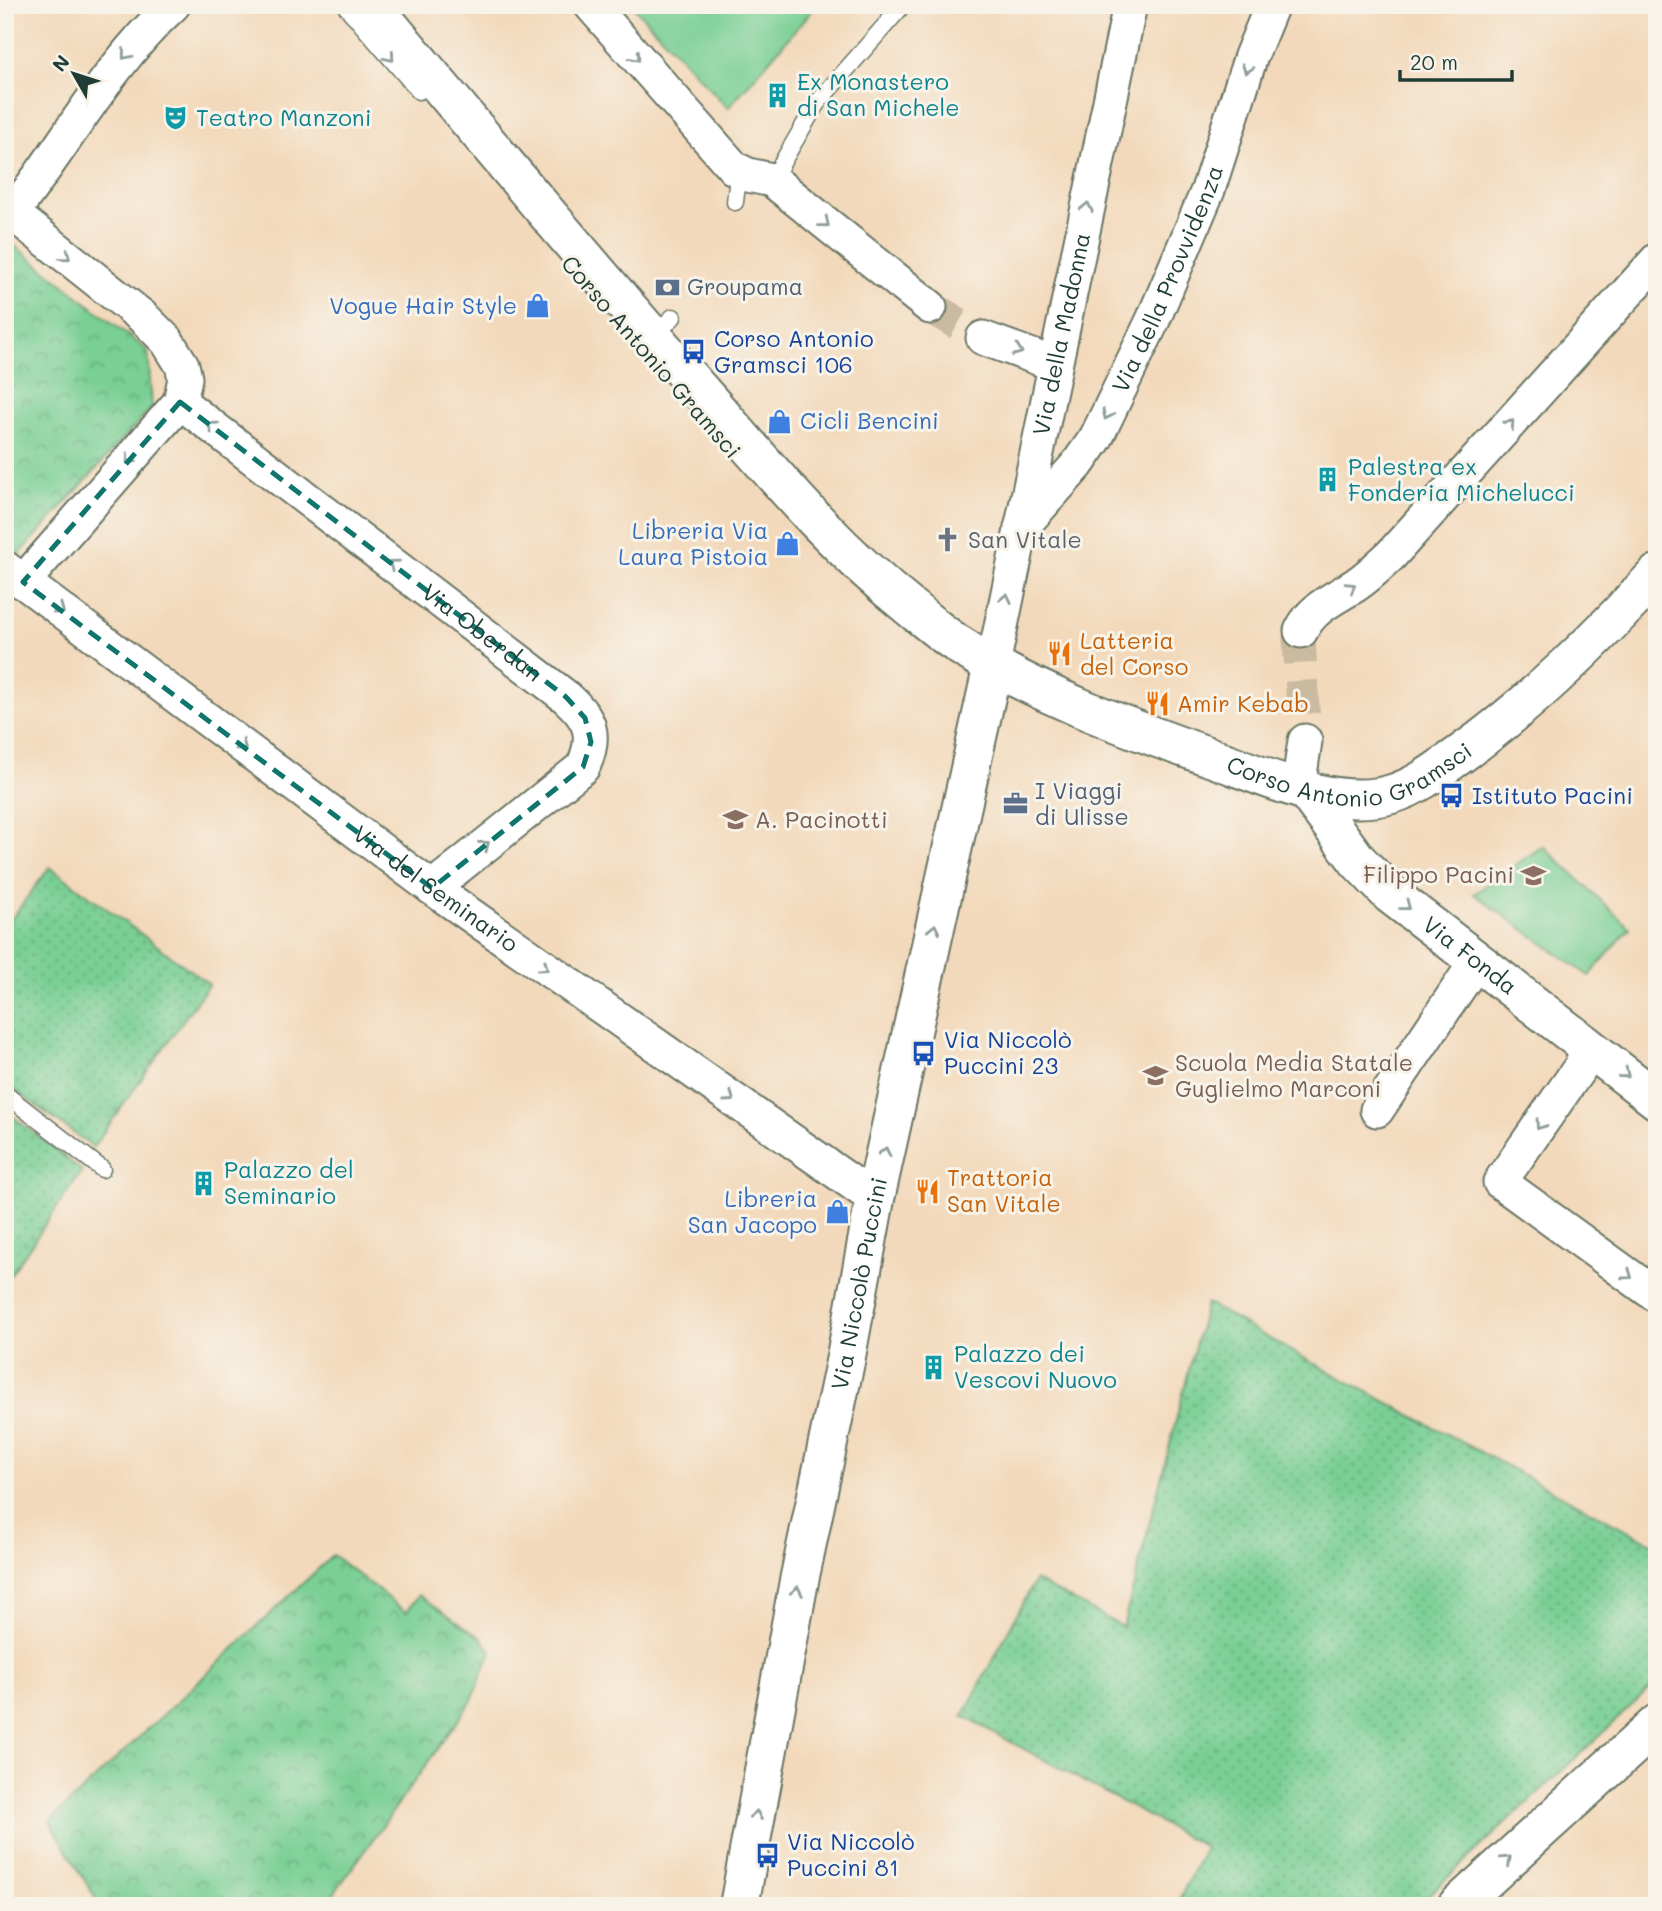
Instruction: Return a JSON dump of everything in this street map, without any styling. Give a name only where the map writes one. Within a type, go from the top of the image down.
[{"type":"street","points":[[14,575],[180,402],[185,378],[182,365],[167,341],[144,318],[9,217],[106,79],[173,5]]},
{"type":"street","name":"Corso Antonio Gramsci","points":[[372,5],[663,327],[820,527],[844,551],[952,640],[993,665],[1084,710],[1305,793],[1376,798],[1418,783],[1489,733],[1543,688],[1657,573]]},
{"type":"street","points":[[591,5],[734,168],[748,175],[772,180],[930,307]]},
{"type":"street","name":"Via della Madonna","points":[[993,665],[1130,5]]},
{"type":"street","name":"Via della Provvidenza","points":[[1021,528],[1077,465],[1096,438],[1153,320],[1208,190],[1251,55],[1272,5]]},
{"type":"street","points":[[1301,631],[1320,607],[1358,583],[1407,539],[1657,260]]},
{"type":"street","points":[[983,338],[1054,364]]},
{"type":"street","name":"Via Oberdan","points":[[180,402],[566,697],[585,718],[591,742],[583,767],[432,888]]},
{"type":"street","name":"Via del Seminario","points":[[14,575],[432,888],[875,1199]]},
{"type":"street","name":"Via Niccolò Puccini","points":[[739,1906],[875,1199],[993,665]]},
{"type":"street","points":[[1305,741],[1305,793]]},
{"type":"street","name":"Via Fonda","points":[[1305,793],[1358,860],[1390,894],[1657,1100]]},
{"type":"street","points":[[1377,1110],[1476,962]]},
{"type":"street","points":[[1593,1049],[1500,1182],[1657,1296]]},
{"type":"street","points":[[1457,1906],[1657,1724]]},
{"type":"lane","points":[[345,5],[427,100]]},
{"type":"lane","points":[[772,180],[817,103],[903,5]]},
{"type":"lane","points":[[734,168],[737,185],[735,202]]},
{"type":"lane","name":"Corso Antonio Gramsci","points":[[559,252],[757,477],[836,558],[950,654],[966,662],[993,665]]},
{"type":"lane","name":"Corso Antonio Gramsci","points":[[1305,793],[1367,806],[1389,802],[1442,776],[1534,705],[1657,585]]},
{"type":"lane","points":[[5,1094],[102,1169]]},
{"type":"highlighted area","points":[[180,402],[566,697],[585,718],[591,742],[583,767],[432,888],[23,582]]},
{"type":"green space","points":[[632,5],[817,5],[728,108]]},
{"type":"green space","points":[[11,243],[148,351],[152,407],[16,558],[5,549],[5,250]]},
{"type":"green space","points":[[1543,846],[1630,928],[1589,976],[1474,894]]},
{"type":"green space","points":[[50,867],[209,984],[93,1147],[5,1083],[5,927]]},
{"type":"green space","points":[[5,1110],[82,1171],[5,1283]]},
{"type":"green space","points":[[1206,1303],[1657,1546],[1657,1682],[1417,1906],[1176,1906],[1205,1847],[963,1716],[1035,1580],[1123,1627]]},
{"type":"green space","points":[[333,1555],[406,1612],[419,1595],[481,1638],[491,1651],[471,1702],[325,1906],[100,1906],[50,1821]]},
{"type":"tunnel","points":[[930,307],[983,338]]},
{"type":"tunnel","points":[[1301,631],[1299,639],[1305,741]]},
{"type":"place","name":"Ex Monastero di San Michele","points":[[777,95]]},
{"type":"place","name":"Teatro Manzoni","points":[[176,118]]},
{"type":"place","name":"Groupama","points":[[667,287]]},
{"type":"place","name":"Vogue Hair Style","points":[[537,306]]},
{"type":"place","name":"Corso Antonio Gramsci 106","points":[[694,352]]},
{"type":"place","name":"Cicli Bencini","points":[[780,421]]},
{"type":"place","name":"Palestra ex Fonderia Michelucci","points":[[1328,480]]},
{"type":"place","name":"San Vitale","points":[[948,540]]},
{"type":"place","name":"Libreria Via Laura Pistoia","points":[[788,544]]},
{"type":"place","name":"Latteria del Corso","points":[[1060,654]]},
{"type":"place","name":"Amir Kebab","points":[[1157,704]]},
{"type":"place","name":"Istituto Pacini","points":[[1452,796]]},
{"type":"place","name":"I Viaggi di Ulisse","points":[[1015,804]]},
{"type":"place","name":"A. Pacinotti","points":[[735,820]]},
{"type":"place","name":"Filippo Pacini","points":[[1534,875]]},
{"type":"place","name":"Via Niccolò Puccini 23","points":[[924,1053]]},
{"type":"place","name":"Scuola Media Statale Guglielmo Marconi","points":[[1155,1076]]},
{"type":"place","name":"Palazzo del Seminario","points":[[204,1183]]},
{"type":"place","name":"Trattoria San Vitale","points":[[927,1191]]},
{"type":"place","name":"Libreria San Jacopo","points":[[837,1212]]},
{"type":"place","name":"Palazzo dei Vescovi Nuovo","points":[[934,1367]]},
{"type":"place","name":"Via Niccolò Puccini 81","points":[[767,1855]]}]
